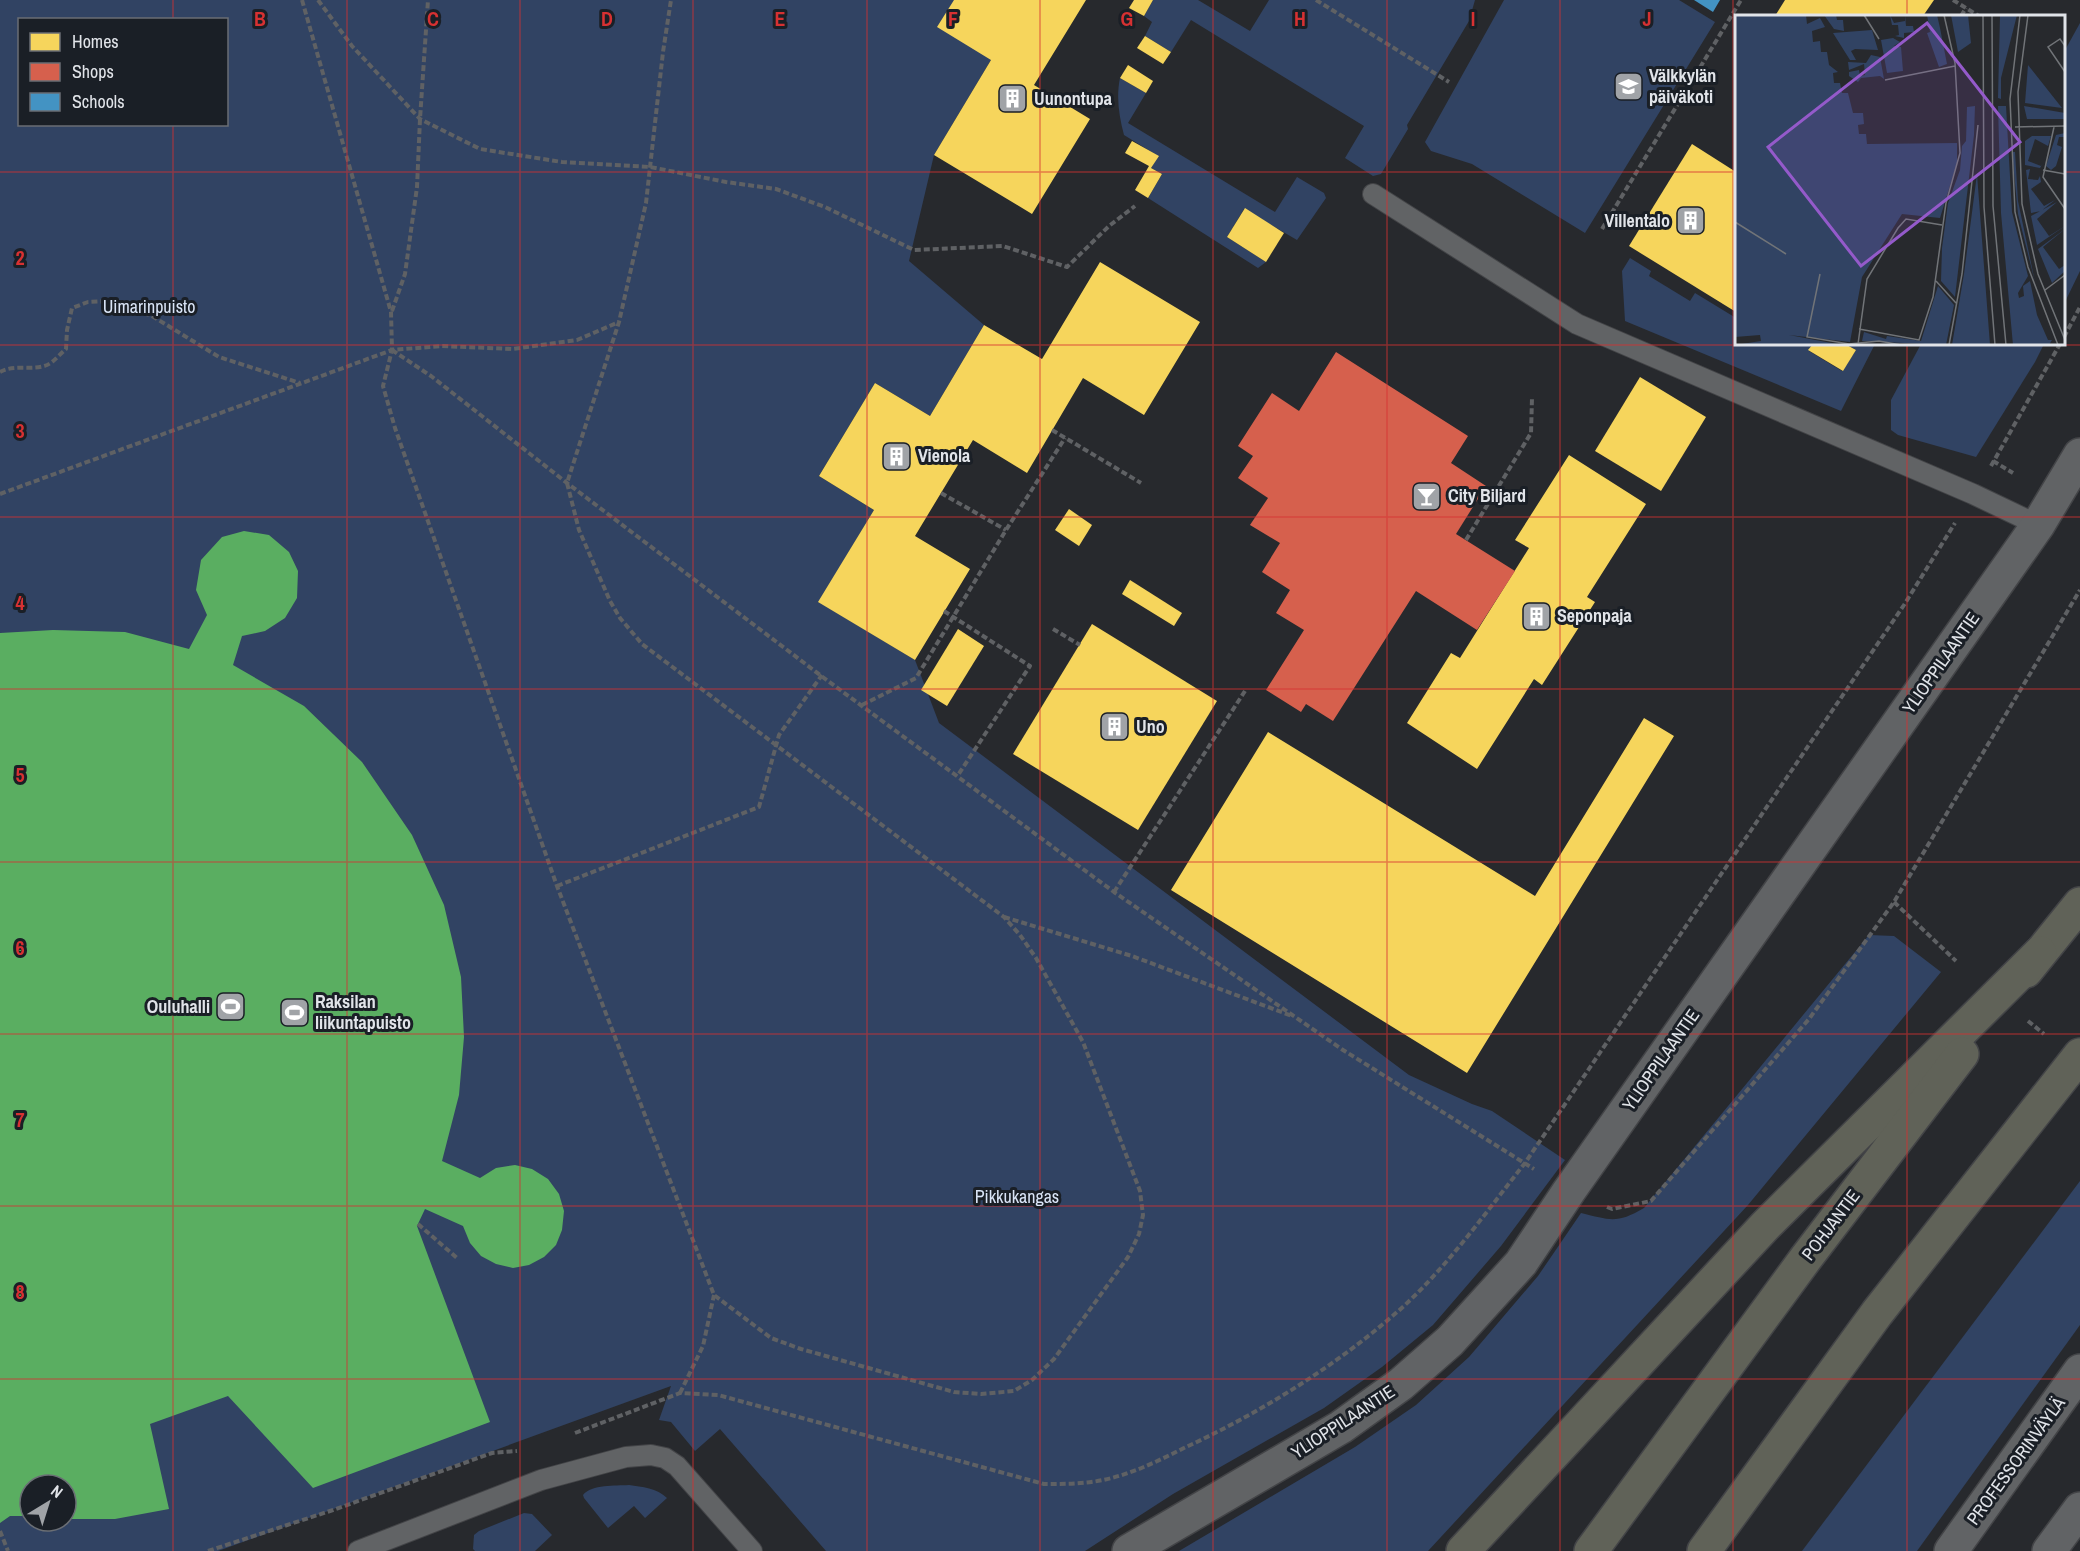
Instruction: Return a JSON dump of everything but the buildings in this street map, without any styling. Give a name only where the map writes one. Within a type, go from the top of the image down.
[{"type":"highway","name":"POHJANTIE","points":[[1591,1551],[1806,1258],[2080,904]]},
{"type":"highway","points":[[1463,1551],[1765,1226],[2040,953]]},
{"type":"highway","points":[[1704,1551],[1877,1313],[2080,1055]]},
{"type":"street","name":"YLIOPPILAANTIE","points":[[1129,1551],[1341,1427],[1401,1384],[1450,1341],[1521,1263],[1569,1191],[2038,525],[2080,455]]},
{"type":"street","name":"PROFESSORINVÄYLÄ","points":[[1951,1551],[2080,1371]]},
{"type":"street","points":[[2049,1551],[2080,1509]]},
{"type":"lane","points":[[1373,194],[1576,324],[1973,494],[2038,525]]},
{"type":"lane","points":[[358,1551],[541,1480],[626,1458],[651,1455],[665,1458],[677,1466],[752,1551]]},
{"type":"path","points":[[302,0],[391,312],[392,350],[383,386],[395,428],[557,886],[714,1295],[771,1338],[801,1349],[954,1392],[981,1394],[1014,1391],[1032,1380],[1054,1359],[1128,1257],[1143,1215],[1140,1191],[1083,1042],[1036,958],[1004,917],[642,644],[610,602],[579,530],[567,483],[619,322],[646,203],[671,0]]},
{"type":"path","points":[[318,0],[352,46],[420,119],[480,149],[562,162],[650,167],[776,189],[825,207],[914,250],[1003,246],[1066,267],[1108,226],[1135,206]]},
{"type":"path","points":[[391,312],[405,274],[417,187],[428,0]]},
{"type":"path","points":[[1316,0],[1449,82]]},
{"type":"path","points":[[1602,229],[1741,0]]},
{"type":"path","points":[[1953,0],[1977,15]]},
{"type":"path","points":[[1962,15],[1966,8]]},
{"type":"path","points":[[0,372],[7,368],[30,368],[47,364],[66,349],[72,308],[88,302],[109,301],[152,316],[219,357],[301,383]]},
{"type":"path","points":[[2065,335],[2080,308]]},
{"type":"path","points":[[0,494],[392,350],[442,346],[513,350],[577,340],[619,322]]},
{"type":"path","points":[[572,1434],[680,1393],[718,1395],[1044,1484],[1074,1484],[1103,1480],[1140,1469],[1200,1441],[1257,1410],[1329,1365],[1405,1305],[1458,1248],[1525,1163],[1904,605],[1973,494],[2059,345]]},
{"type":"path","points":[[392,350],[431,376],[567,483],[1114,892],[1343,1050],[1569,1191],[1612,1209],[1651,1201],[1809,1018],[1894,902],[2080,590]]},
{"type":"path","points":[[1466,540],[1531,433],[1532,398]]},
{"type":"path","points":[[1052,430],[1141,483]]},
{"type":"path","points":[[862,705],[916,678],[1065,438]]},
{"type":"path","points":[[941,493],[1006,530]]},
{"type":"path","points":[[944,611],[1030,666],[958,776]]},
{"type":"path","points":[[1053,629],[1080,645]]},
{"type":"path","points":[[557,886],[759,807],[779,735],[822,675]]},
{"type":"path","points":[[1114,892],[1245,691]]},
{"type":"path","points":[[1894,902],[1956,962]]},
{"type":"path","points":[[1004,917],[1132,956],[1298,1019]]},
{"type":"path","points":[[2022,1017],[2043,1034]]},
{"type":"path","points":[[418,1224],[457,1258]]},
{"type":"path","points":[[680,1393],[703,1346],[714,1295]]},
{"type":"path","points":[[208,1551],[333,1510],[492,1453],[520,1451]]},
{"type":"path","points":[[0,1531],[8,1551]]},
{"type":"green space","points":[[0,0],[954,0],[991,60],[934,155],[909,261],[984,325],[930,416],[875,383],[819,476],[874,510],[819,602],[915,660],[939,723],[1409,1075],[1492,1111],[1565,1160],[1501,1246],[1433,1325],[1382,1367],[1324,1408],[1173,1494],[1085,1551],[826,1551],[720,1429],[695,1451],[671,1422],[659,1420],[671,1386],[218,1551],[0,1551]]},
{"type":"green space","points":[[1153,0],[1198,0],[1250,31],[1269,0],[1475,0],[1469,21],[1407,125],[1408,129],[1381,174],[1373,176],[1345,158],[1364,126],[1191,20],[1171,52],[1145,36],[1152,22],[1144,16]]},
{"type":"green space","name":"Välkkylän päiväkoti","points":[[1504,0],[1679,0],[1715,22],[1585,233],[1472,164],[1431,151],[1425,142]]},
{"type":"green space","points":[[2080,23],[2080,271],[2065,302],[2065,50]]},
{"type":"green space","points":[[1120,78],[1146,93],[1128,123],[1275,212],[1297,177],[1324,193],[1326,198],[1297,240],[1244,209],[1227,237],[1266,262],[1258,268],[1148,198],[1162,174],[1151,168],[1158,156],[1124,135],[1118,92]]},
{"type":"green space","points":[[1630,258],[1651,271],[1649,276],[1690,301],[1695,293],[1735,317],[1735,345],[1812,345],[1809,351],[1842,371],[1856,350],[1847,345],[1874,345],[1841,411],[1625,321],[1622,271]]},
{"type":"green space","points":[[1920,345],[2044,345],[1976,457],[1898,435],[1891,430],[1891,400]]},
{"type":"green space","points":[[1869,935],[1894,936],[1941,972],[1748,1205],[1428,1551],[1179,1551],[1355,1447],[1416,1405],[1469,1357],[1538,1276],[1581,1213],[1613,1219],[1627,1217],[1644,1208]]},
{"type":"green space","points":[[2080,1181],[2080,1325],[1917,1551],[1802,1551]]},
{"type":"green space","points":[[629,1485],[654,1490],[667,1498],[645,1518],[634,1506],[608,1528],[583,1495],[598,1487]]},
{"type":"green space","points":[[524,1513],[532,1514],[552,1535],[535,1551],[475,1551],[473,1549],[474,1535],[479,1531]]},
{"type":"place","name":"Välkkylän päiväkoti","points":[[1628,86]]},
{"type":"place","name":"Uunontupa","points":[[1013,99]]},
{"type":"place","name":"Villentalo","points":[[1691,221]]},
{"type":"place","name":"Vienola","points":[[897,456]]},
{"type":"place","name":"City Biljard","points":[[1427,496]]},
{"type":"place","name":"Seponpaja","points":[[1536,616]]},
{"type":"place","name":"Uno","points":[[1115,727]]},
{"type":"place","name":"Ouluhalli","points":[[231,1007]]},
{"type":"place","name":"Raksilan liikuntapuisto","points":[[294,1012]]},
{"type":"park label","name":"Uimarinpuisto","points":[[149,307]]},
{"type":"park label","name":"Pikkukangas","points":[[1017,1197]]}]
